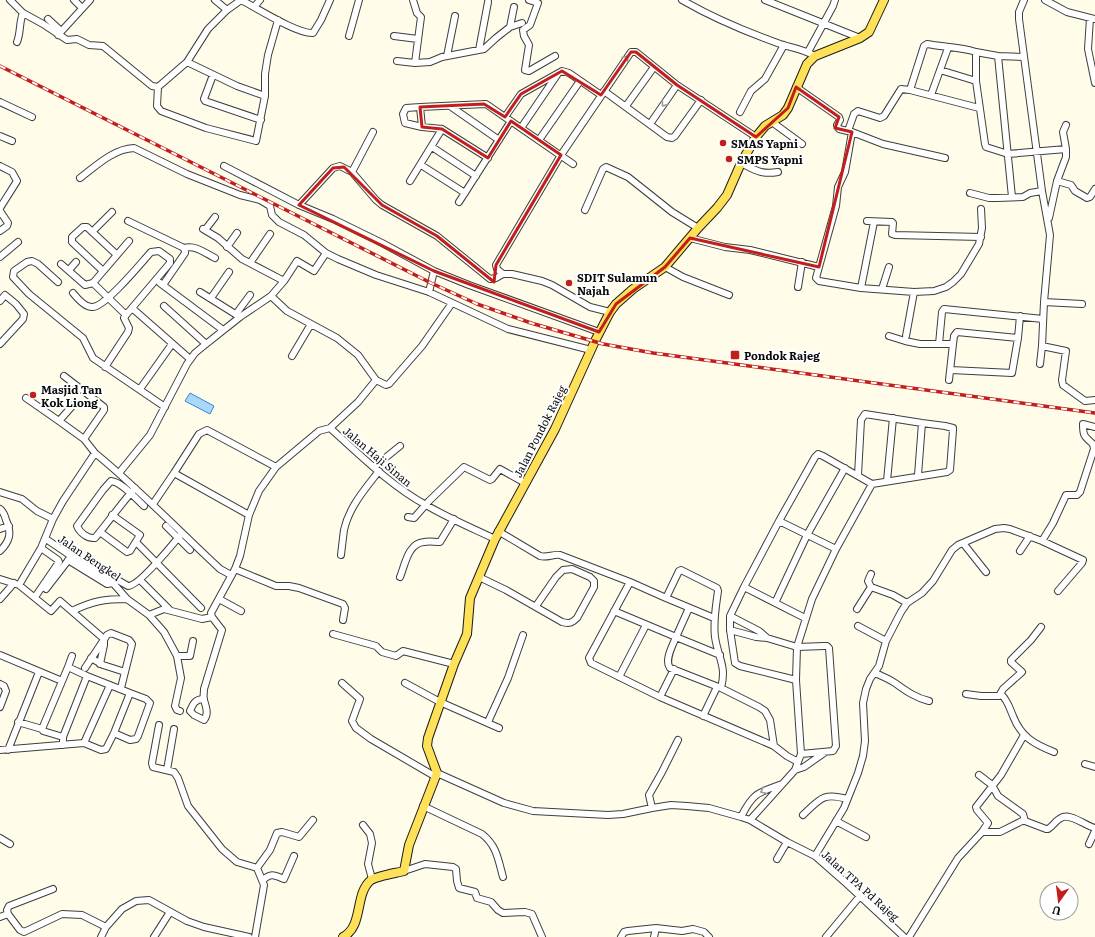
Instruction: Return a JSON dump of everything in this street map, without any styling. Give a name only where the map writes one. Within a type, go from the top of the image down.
[{"type":"main road","points":[[812,54],[860,38],[869,32],[884,0]]},
{"type":"main road","name":"Jalan Pondok Rajeg","points":[[436,775],[427,746],[428,738],[454,664],[467,634],[470,598],[497,535],[555,429],[599,332],[616,304],[633,289],[665,267],[727,195],[740,163],[756,137],[765,126],[782,115],[788,108],[796,86],[812,54]]},
{"type":"main road","points":[[344,937],[353,928],[364,887],[372,879],[404,871],[409,845],[436,775]]},
{"type":"street","points":[[10,0],[23,13],[60,33]]},
{"type":"street","points":[[74,0],[82,8]]},
{"type":"street","points":[[60,33],[90,0]]},
{"type":"street","points":[[216,0],[227,10]]},
{"type":"street","points":[[278,20],[264,74],[265,96],[255,142],[206,128],[161,111],[157,106],[158,87],[185,64],[208,29],[236,1],[241,0],[307,34],[313,33],[330,0]]},
{"type":"street","points":[[254,7],[260,0]]},
{"type":"street","points":[[349,36],[359,0]]},
{"type":"street","points":[[413,0],[417,13],[421,17],[415,63]]},
{"type":"street","points":[[529,0],[538,3],[530,25],[523,30],[529,46],[525,70],[529,70],[555,56]]},
{"type":"street","points":[[682,0],[710,15],[784,45],[812,54],[823,25],[835,0]]},
{"type":"street","points":[[765,0],[823,25],[860,38]]},
{"type":"street","points":[[1024,0],[1019,12],[1019,19],[1038,152],[1042,191],[1050,235],[1040,364]]},
{"type":"street","points":[[1045,0],[1067,12],[1093,19],[1088,49],[1095,83]]},
{"type":"street","points":[[479,50],[488,2]]},
{"type":"street","points":[[510,27],[514,7]]},
{"type":"street","points":[[17,42],[20,31],[20,20],[23,13]]},
{"type":"street","points":[[447,56],[455,16]]},
{"type":"street","points":[[48,19],[67,40],[77,39],[89,45],[103,46],[152,86],[158,87]]},
{"type":"street","points":[[397,61],[415,63],[430,62],[442,57],[484,49],[510,27],[522,23]]},
{"type":"street","points":[[394,36],[418,39]]},
{"type":"street","points":[[910,90],[924,46],[927,44],[948,48],[960,48],[998,56],[1024,57]]},
{"type":"street","points":[[740,112],[751,91],[765,79],[784,45]]},
{"type":"street","points":[[931,95],[948,48]]},
{"type":"street","points":[[503,274],[496,268],[496,266],[561,155],[630,52],[636,52],[677,85],[756,137]]},
{"type":"street","points":[[976,52],[976,81],[986,147],[1008,154],[1038,152],[1059,148],[1066,149]]},
{"type":"street","points":[[998,56],[1012,197]]},
{"type":"street","points":[[185,64],[193,69]]},
{"type":"street","points":[[185,64],[265,96]]},
{"type":"street","points":[[626,106],[654,67]]},
{"type":"street","points":[[940,70],[976,81]]},
{"type":"street","points":[[505,116],[520,94],[562,71],[626,106],[667,138],[672,138],[675,136],[701,100]]},
{"type":"street","points":[[521,128],[558,73]]},
{"type":"street","points":[[213,75],[204,98],[205,101],[261,120]]},
{"type":"street","points":[[539,140],[580,81]]},
{"type":"street","points":[[650,124],[677,85]]},
{"type":"street","points":[[796,86],[839,117],[840,120],[837,125],[839,129],[850,131],[883,144],[945,158]]},
{"type":"street","points":[[979,108],[931,95],[900,89],[882,117],[880,118],[858,111],[855,112],[850,131],[845,172],[838,188],[836,206],[816,278],[819,281],[861,288],[914,292],[934,291],[946,287],[961,274],[979,244],[983,219],[981,209]]},
{"type":"street","points":[[0,102],[32,117]]},
{"type":"street","points":[[488,158],[442,129],[422,127],[405,123],[402,114],[406,108],[484,104],[505,116],[573,164]]},
{"type":"street","points":[[450,106],[499,140]]},
{"type":"street","points":[[420,107],[422,127]]},
{"type":"street","points":[[459,202],[511,121]]},
{"type":"street","points":[[772,122],[802,144]]},
{"type":"street","points":[[1048,222],[1057,181],[1066,157],[1063,132],[1066,125]]},
{"type":"street","points":[[410,180],[442,129]]},
{"type":"street","points":[[352,172],[373,132]]},
{"type":"street","points":[[0,136],[12,141]]},
{"type":"street","points":[[432,147],[476,176]]},
{"type":"street","points":[[80,178],[107,158],[126,148],[134,148],[186,174],[240,195],[260,200],[270,206],[272,215],[278,222],[304,235],[326,253],[376,275],[429,292],[508,328],[591,350]]},
{"type":"street","points":[[740,163],[762,173],[767,174],[778,172]]},
{"type":"street","points":[[420,165],[465,193]]},
{"type":"street","points":[[0,166],[12,172],[17,181],[0,208]]},
{"type":"street","points":[[224,166],[299,205],[333,219],[382,243],[434,271],[599,332]]},
{"type":"street","points":[[299,205],[317,184],[336,166],[344,167],[352,172],[382,205],[437,236],[490,279],[496,278],[503,274],[512,274],[542,281],[552,285],[590,307],[610,312]]},
{"type":"street","points":[[584,210],[603,169],[606,167],[619,172],[672,212],[698,228]]},
{"type":"street","points":[[1057,181],[1071,185],[1075,191],[1087,198],[1090,197],[1095,189]]},
{"type":"street","points":[[970,193],[989,198],[1022,197],[1030,193],[1042,191]]},
{"type":"street","points":[[0,195],[7,197]]},
{"type":"street","points":[[0,211],[8,223],[7,226],[0,232]]},
{"type":"street","points":[[92,232],[112,212]]},
{"type":"street","points":[[214,217],[204,230],[218,238],[242,259],[284,281]]},
{"type":"street","points":[[128,221],[184,248],[195,248],[215,258]]},
{"type":"street","points":[[861,288],[871,221],[892,222],[892,234],[894,235],[981,237]]},
{"type":"street","points":[[103,271],[72,242],[72,237],[83,227],[87,227],[117,255]]},
{"type":"street","points":[[227,247],[237,233]]},
{"type":"street","points":[[250,263],[270,234]]},
{"type":"street","points":[[690,238],[725,247],[750,250],[819,267]]},
{"type":"street","points":[[62,264],[85,285],[93,283],[129,241]]},
{"type":"street","points":[[0,256],[18,242]]},
{"type":"street","points":[[163,285],[185,253],[184,248]]},
{"type":"street","points":[[72,294],[90,307],[95,306],[108,298],[151,252],[159,252],[171,261],[126,314],[124,318],[129,328],[128,332],[105,367]]},
{"type":"street","points":[[119,473],[150,435],[190,359],[195,353],[238,316],[271,296],[284,281],[297,261],[314,271],[326,253]]},
{"type":"street","points":[[58,282],[38,264],[32,261],[27,262],[14,271],[13,277],[29,294],[83,338],[91,356],[165,407]]},
{"type":"street","points":[[69,270],[76,262]]},
{"type":"street","points":[[798,287],[802,262]]},
{"type":"street","points":[[665,267],[683,277],[728,295]]},
{"type":"street","points":[[882,289],[889,267]]},
{"type":"street","points":[[429,292],[434,271]]},
{"type":"street","points":[[211,298],[230,272]]},
{"type":"street","points":[[156,280],[223,330]]},
{"type":"street","points":[[93,283],[126,314]]},
{"type":"street","points":[[200,292],[238,316]]},
{"type":"street","points":[[906,336],[914,292]]},
{"type":"street","points":[[0,301],[6,295],[24,314],[24,319],[0,344]]},
{"type":"street","points":[[238,316],[250,295]]},
{"type":"street","points":[[271,296],[287,311],[337,338],[358,355],[376,380],[386,385],[389,384],[422,346],[452,303]]},
{"type":"street","points":[[1044,302],[1082,304]]},
{"type":"street","points":[[164,306],[206,344]]},
{"type":"street","points":[[132,308],[190,359]]},
{"type":"street","points":[[940,344],[942,312],[944,309],[1043,319]]},
{"type":"street","points":[[950,370],[1012,373],[1020,316]]},
{"type":"street","points":[[292,356],[310,324]]},
{"type":"street","points":[[949,380],[954,336],[957,332],[1018,338]]},
{"type":"street","points":[[889,336],[914,343],[953,344]]},
{"type":"street","points":[[140,389],[172,344]]},
{"type":"street","points":[[1042,346],[1066,351],[1062,380],[1063,385],[1085,401],[1095,400]]},
{"type":"street","points":[[64,376],[104,407],[104,410],[84,439]]},
{"type":"street","points":[[330,428],[358,402],[376,380]]},
{"type":"street","points":[[26,398],[84,439],[95,453],[153,504],[180,535],[190,550]]},
{"type":"street","points":[[59,421],[74,404]]},
{"type":"street","points":[[796,680],[737,665],[730,630],[730,616],[779,521],[818,454],[872,484],[918,475],[947,472],[950,470],[954,430],[947,426],[865,414],[862,418],[858,475]]},
{"type":"street","points":[[887,481],[893,418]]},
{"type":"street","points":[[918,475],[922,423]]},
{"type":"street","points":[[1042,541],[1053,523],[1066,495],[1077,495],[1080,492],[1094,449],[1093,444],[1083,434],[1083,424],[1095,427]]},
{"type":"street","name":"Jalan Haji Sinan","points":[[212,617],[211,613],[240,556],[249,514],[258,491],[276,467],[319,431],[330,428],[374,467],[400,488],[425,505],[454,519],[497,535],[540,556],[545,557],[556,554],[560,555],[630,582],[714,618]]},
{"type":"street","points":[[153,504],[199,434],[207,430],[276,467]]},
{"type":"street","points":[[374,467],[400,446]]},
{"type":"street","points":[[0,599],[16,584],[41,548],[53,519],[63,501],[95,453]]},
{"type":"street","points":[[408,517],[414,518],[425,505],[464,467],[490,480],[500,469],[525,483]]},
{"type":"street","points":[[775,603],[807,535],[845,468]]},
{"type":"street","points":[[341,555],[344,529],[350,513],[357,499],[379,471]]},
{"type":"street","points":[[174,473],[249,514]]},
{"type":"street","points":[[135,488],[130,493],[112,515],[95,538],[91,538],[79,531],[77,526],[111,481],[115,482],[130,493],[144,506]]},
{"type":"street","points":[[750,820],[795,770],[801,754],[796,680],[797,647],[812,599],[836,549],[872,484]]},
{"type":"street","points":[[0,492],[22,499],[37,511],[53,519]]},
{"type":"street","points":[[0,509],[3,511],[9,526],[9,538],[6,545],[0,552]]},
{"type":"street","points":[[100,532],[128,552],[140,537],[140,534],[112,515]]},
{"type":"street","points":[[400,577],[409,552],[416,544],[422,542],[440,542],[454,519]]},
{"type":"street","points":[[779,521],[836,549]]},
{"type":"street","points":[[0,529],[9,526]]},
{"type":"street","points":[[166,526],[180,535],[220,569],[276,586],[300,588],[343,604],[345,608],[343,620]]},
{"type":"street","points":[[815,856],[847,799],[864,756],[865,741],[863,703],[867,684],[879,666],[886,641],[907,603],[922,593],[933,580],[952,550],[963,543],[995,529],[1010,529],[1030,536],[1083,560],[1058,591]]},
{"type":"street","points":[[90,564],[128,586],[133,585],[140,580],[157,562],[180,535]]},
{"type":"street","points":[[1020,551],[1030,536]]},
{"type":"street","name":"Jalan Bengkel","points":[[46,539],[69,558],[113,583],[127,599],[149,615],[164,632],[176,656],[181,678],[175,706],[177,710],[180,711]]},
{"type":"street","points":[[963,543],[986,572]]},
{"type":"street","points":[[138,544],[201,608]]},
{"type":"street","points":[[35,597],[58,562],[58,560],[41,548]]},
{"type":"street","points":[[46,589],[69,558]]},
{"type":"street","points":[[479,577],[536,606],[562,622],[571,623],[577,618],[594,587],[594,581],[590,577],[572,569],[563,570],[556,577],[536,606]]},
{"type":"street","points":[[666,598],[679,571],[681,570],[717,588],[718,590],[714,618],[715,637],[724,668],[724,678],[703,716]]},
{"type":"street","points":[[871,574],[868,581],[871,587],[907,603]]},
{"type":"street","points":[[0,579],[16,584],[35,597],[51,611],[60,601],[72,611],[104,639],[100,664]]},
{"type":"street","points":[[140,580],[168,609]]},
{"type":"street","points":[[630,582],[589,658],[591,662],[619,677],[703,716],[774,746],[798,762]]},
{"type":"street","points":[[744,587],[805,618]]},
{"type":"street","points":[[857,609],[871,587]]},
{"type":"street","points":[[72,611],[105,599],[127,599]]},
{"type":"street","points":[[219,599],[241,611]]},
{"type":"street","points":[[688,608],[676,637],[668,665],[765,711],[770,720],[774,746]]},
{"type":"street","points":[[149,615],[164,609],[202,618],[212,617],[222,630],[204,689],[204,699]]},
{"type":"street","points":[[614,611],[720,655]]},
{"type":"street","points":[[730,616],[759,631],[767,638]]},
{"type":"street","points":[[619,677],[646,625]]},
{"type":"street","points":[[858,626],[886,641]]},
{"type":"street","points":[[966,694],[995,697],[999,696],[1003,689],[1022,671],[1010,660],[1042,627]]},
{"type":"street","points":[[730,630],[756,637],[767,638],[797,647],[824,646],[829,648],[836,746],[833,751],[801,754]]},
{"type":"street","points":[[85,668],[104,639],[111,633],[130,640],[132,644],[120,688]]},
{"type":"street","points":[[333,634],[376,646],[382,652],[396,656],[403,651],[454,664]]},
{"type":"street","points":[[488,722],[508,678],[523,635]]},
{"type":"street","points":[[176,656],[190,656],[193,641]]},
{"type":"street","points":[[0,655],[62,681]]},
{"type":"street","points":[[42,730],[72,656]]},
{"type":"street","points":[[91,658],[100,664],[125,672]]},
{"type":"street","points":[[68,667],[146,699],[150,703],[136,739],[130,740],[114,732]]},
{"type":"street","points":[[660,696],[674,669]]},
{"type":"street","points":[[8,750],[39,672]]},
{"type":"street","points":[[875,673],[895,683],[908,693],[929,702]]},
{"type":"street","points":[[63,745],[63,737],[87,676]]},
{"type":"street","name":"Jalan TPA Pd Rajeg","points":[[342,683],[360,699],[352,721],[356,728],[371,739],[436,775],[504,803],[533,811],[608,815],[623,814],[671,805],[709,808],[750,820],[787,842],[815,856],[904,937]]},
{"type":"street","points":[[405,683],[440,702],[500,728]]},
{"type":"street","points":[[0,684],[4,686],[6,691],[0,707]]},
{"type":"street","points":[[84,743],[110,685]]},
{"type":"street","points":[[0,750],[84,743],[101,750],[106,749],[130,693]]},
{"type":"street","points":[[1001,694],[1007,701],[1019,729],[1024,735],[1032,742],[1054,752]]},
{"type":"street","points":[[18,722],[63,737]]},
{"type":"street","points":[[159,725],[152,763],[154,767],[174,772],[178,778],[188,806],[222,849],[237,862],[257,868],[263,880],[264,885],[255,937]]},
{"type":"street","points":[[167,770],[174,729]]},
{"type":"street","points":[[909,937],[958,858],[982,832],[988,823],[976,807],[1007,765],[1024,735]]},
{"type":"street","points":[[652,808],[648,795],[662,772],[678,740]]},
{"type":"street","points":[[795,770],[804,767],[826,752]]},
{"type":"street","points":[[1085,764],[1095,767]]},
{"type":"street","points":[[979,775],[992,785],[998,796],[1022,813],[1025,821]]},
{"type":"street","points":[[741,817],[747,804],[755,795],[783,784]]},
{"type":"street","points":[[803,815],[823,797],[833,796],[847,799]]},
{"type":"street","points":[[423,806],[482,834],[488,839],[496,850],[504,876]]},
{"type":"street","points":[[982,832],[1000,832],[1019,822],[1025,821],[1048,829],[1060,818],[1067,816],[1095,830],[1089,844]]},
{"type":"street","points":[[257,868],[270,850],[278,833],[282,832],[300,838],[313,820]]},
{"type":"street","points":[[836,821],[866,837]]},
{"type":"street","points":[[363,825],[370,834],[372,843],[368,864],[372,879]]},
{"type":"street","points":[[0,838],[10,844]]},
{"type":"street","points":[[777,859],[787,842]]},
{"type":"street","points":[[263,880],[268,876],[274,875],[284,879],[294,856]]},
{"type":"street","points":[[404,871],[425,864],[454,867],[456,869],[459,888],[475,892],[476,898],[491,902],[503,913],[525,912],[532,914],[542,937]]},
{"type":"street","points":[[53,889],[9,906],[6,910],[20,930],[24,932],[62,914],[82,915],[106,926]]},
{"type":"street","points":[[826,937],[860,896]]},
{"type":"street","points":[[101,937],[106,926],[122,909],[136,901],[149,900],[187,921],[204,927],[249,937]]},
{"type":"street","points":[[154,937],[170,912]]},
{"type":"street","points":[[0,917],[8,914]]},
{"type":"street","points":[[654,937],[656,928]]},
{"type":"street","points":[[621,937],[624,932],[656,928],[687,934],[693,930],[698,930],[709,937]]},
{"type":"highlighted area","points":[[631,52],[636,52],[677,85],[756,137],[788,108],[796,87],[839,117],[835,128],[852,132],[819,267],[690,238],[665,267],[616,304],[599,332],[434,271],[299,205],[333,168],[344,167],[382,205],[437,236],[494,282],[496,265],[561,155],[511,121],[488,158],[442,129],[422,127],[420,107],[484,104],[505,117],[521,94],[562,71],[601,95]]},
{"type":"water","points":[[190,393],[214,406],[210,414],[185,401]]},
{"type":"railway","points":[[0,66],[431,283],[477,304],[531,323],[603,344],[653,353],[1095,413]]},
{"type":"place","name":"SMAS Yapni","points":[[723,143]]},
{"type":"place","name":"SMPS Yapni","points":[[729,159]]},
{"type":"place","name":"SDIT Sulamun Najah","points":[[569,283]]},
{"type":"place","name":"Pondok Rajeg","points":[[735,355]]},
{"type":"place","name":"Masjid Tan Kok Liong","points":[[33,395]]}]
